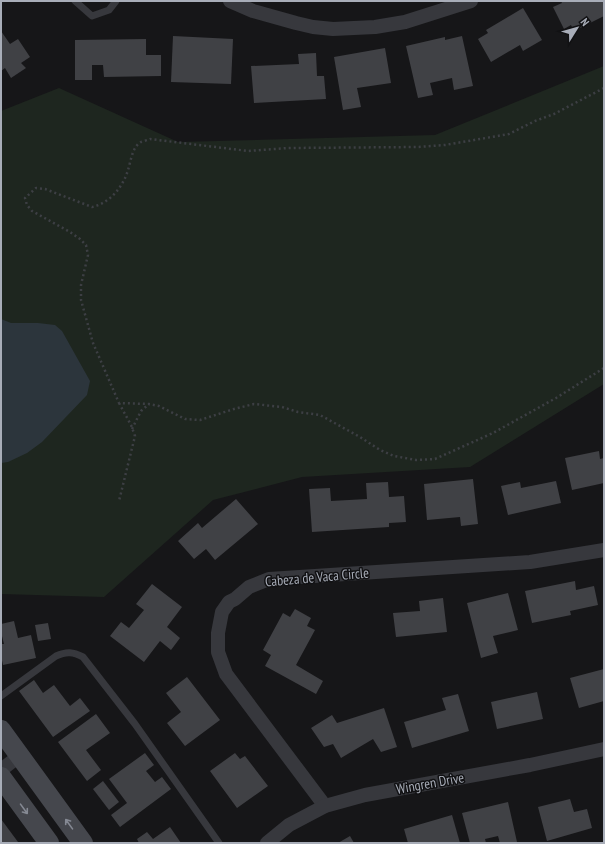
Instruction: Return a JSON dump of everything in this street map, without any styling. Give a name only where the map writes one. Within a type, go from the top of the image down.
[{"type":"main road","points":[[1,730],[83,843]]},
{"type":"main road","points":[[1,778],[49,843]]},
{"type":"street","points":[[230,1],[253,11],[296,23],[313,27],[333,29],[375,27],[405,22],[471,1]]},
{"type":"street","name":"Cabeza de Vaca Circle","points":[[325,806],[226,674],[218,652],[218,633],[222,612],[229,602],[235,599],[248,587],[269,579],[530,562],[604,550]]},
{"type":"street","name":"Wingren Drive","points":[[267,843],[289,824],[325,806],[365,795],[530,765],[604,749]]},
{"type":"street","points":[[1,770],[19,756]]},
{"type":"lane","points":[[75,1],[92,16],[109,10],[116,1]]},
{"type":"lane","points":[[1,696],[56,656],[65,652],[74,652],[83,657],[135,724],[219,843]]},
{"type":"path","points":[[119,500],[135,436],[93,343],[81,300],[81,284],[88,254],[86,246],[80,239],[70,232],[32,212],[27,205],[25,198],[36,188],[45,189],[92,207],[100,205],[111,197],[122,185],[132,154],[140,142],[150,139],[248,151],[288,148],[431,146],[509,134],[554,114],[604,88]]},
{"type":"path","points":[[119,403],[149,404],[158,406],[185,419],[200,420],[254,404],[282,407],[298,412],[320,415],[380,450],[394,456],[416,460],[435,459],[493,433],[556,398],[604,368]]},
{"type":"path","points":[[132,429],[141,411],[149,404]]},
{"type":"shaded area","points":[[604,66],[604,384],[470,467],[302,477],[213,500],[104,597],[1,594],[1,111],[59,88],[178,142],[435,135]]},
{"type":"shaded area","points":[[1,319],[11,323],[38,323],[55,325],[62,331],[90,381],[87,395],[42,442],[27,453],[8,462],[1,463]]},
{"type":"building","points":[[561,1],[604,1],[604,16],[574,31],[571,25],[564,29],[553,7],[562,3]]},
{"type":"building","points":[[523,8],[542,40],[523,51],[520,45],[491,62],[478,39],[488,33],[486,30]]},
{"type":"building","points":[[1,31],[10,44],[18,39],[30,57],[21,63],[26,68],[11,78],[5,68],[1,71]]},
{"type":"building","points":[[173,36],[233,39],[231,84],[171,82]]},
{"type":"building","points":[[462,36],[473,86],[454,90],[452,78],[430,83],[433,95],[418,98],[406,46],[445,37],[445,40]]},
{"type":"building","points":[[146,39],[146,55],[161,55],[161,76],[104,77],[103,65],[92,65],[92,80],[75,80],[75,40]]},
{"type":"building","points":[[385,48],[391,83],[357,88],[361,107],[343,110],[334,57]]},
{"type":"building","points":[[316,53],[317,76],[324,76],[326,99],[254,103],[251,66],[299,64],[298,54]]},
{"type":"building","points":[[599,451],[600,459],[604,458],[604,483],[572,490],[565,458]]},
{"type":"building","points":[[473,479],[478,524],[461,526],[460,517],[427,520],[424,484]]},
{"type":"building","points":[[556,481],[561,503],[508,515],[501,486],[520,482],[521,488]]},
{"type":"building","points":[[388,482],[389,497],[404,496],[406,522],[389,523],[389,527],[312,532],[309,489],[330,488],[331,501],[367,499],[366,483]]},
{"type":"building","points":[[236,499],[258,524],[215,560],[206,549],[194,559],[178,541],[198,523],[202,528]]},
{"type":"building","points":[[575,581],[576,590],[594,586],[598,605],[570,611],[571,615],[532,623],[525,591]]},
{"type":"building","points":[[152,584],[182,607],[167,627],[180,638],[171,650],[160,641],[144,662],[110,636],[121,622],[129,628],[144,610],[136,604]]},
{"type":"building","points":[[508,593],[518,630],[493,636],[498,653],[481,658],[467,603]]},
{"type":"building","points":[[443,598],[447,632],[396,637],[393,613],[420,611],[419,601]]},
{"type":"building","points":[[295,609],[311,618],[307,626],[315,630],[296,665],[323,681],[316,694],[265,666],[271,655],[263,650],[283,613],[290,617]]},
{"type":"building","points":[[14,621],[18,638],[31,635],[36,658],[3,665],[1,644],[4,644],[1,624]]},
{"type":"building","points":[[48,623],[51,639],[38,641],[35,625]]},
{"type":"building","points":[[604,669],[604,701],[579,708],[570,678]]},
{"type":"building","points":[[187,677],[220,720],[185,746],[167,723],[181,712],[166,693]]},
{"type":"building","points":[[34,680],[43,693],[54,685],[70,706],[80,698],[90,711],[53,737],[19,691]]},
{"type":"building","points":[[537,692],[543,719],[497,729],[491,702]]},
{"type":"building","points":[[458,694],[469,731],[412,748],[404,722],[446,710],[442,698]]},
{"type":"building","points":[[384,708],[397,747],[381,752],[373,739],[341,758],[333,744],[324,747],[311,728],[332,715],[337,723]]},
{"type":"building","points":[[96,714],[110,733],[86,750],[101,770],[87,781],[58,742]]},
{"type":"building","points":[[145,753],[154,765],[146,771],[155,782],[162,777],[171,789],[120,827],[111,815],[127,803],[109,779]]},
{"type":"building","points":[[235,753],[240,759],[245,756],[268,786],[237,808],[210,771]]},
{"type":"building","points":[[103,781],[119,802],[109,810],[93,789]]},
{"type":"building","points":[[570,799],[574,812],[587,809],[592,828],[547,841],[538,807]]},
{"type":"building","points":[[508,802],[517,842],[500,843],[498,836],[485,839],[486,843],[470,843],[462,813]]},
{"type":"building","points":[[452,815],[460,843],[408,843],[404,829]]},
{"type":"building","points":[[1,819],[18,842],[17,843],[1,843]]},
{"type":"building","points":[[170,827],[181,843],[139,843],[137,839],[147,832],[153,839]]},
{"type":"building","points":[[350,836],[354,843],[338,843]]}]
